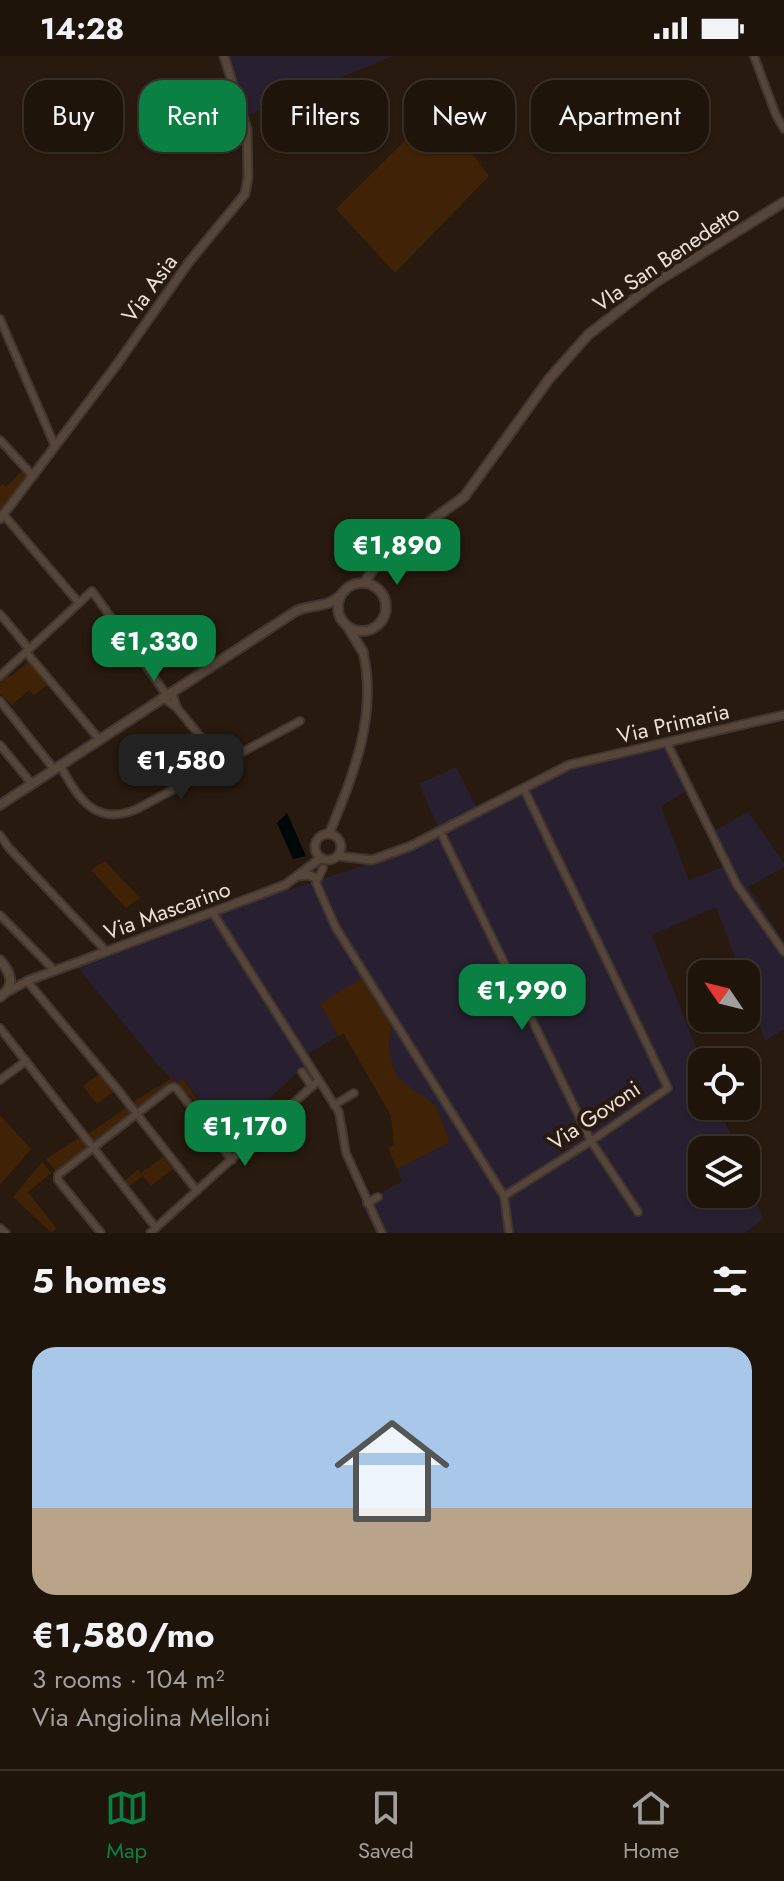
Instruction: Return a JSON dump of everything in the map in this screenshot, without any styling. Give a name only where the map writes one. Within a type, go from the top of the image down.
[{"type":"main road","name":"VIa San Benedetto","points":[[364,583],[383,555],[453,507],[488,465],[549,379],[588,335],[653,284],[784,202]]},
{"type":"main road","points":[[348,628],[368,631],[380,623],[385,613],[385,600],[377,588],[375,569]]},
{"type":"main road","points":[[3,803],[296,611],[307,606],[323,605],[340,596],[348,587],[364,583],[377,588]]},
{"type":"main road","points":[[338,614],[340,596]]},
{"type":"main road","points":[[323,605],[338,614],[363,652]]},
{"type":"main road","points":[[363,652],[368,631]]},
{"type":"main road","points":[[0,960],[11,976],[10,986],[3,994]]},
{"type":"street","name":"Via Asia","points":[[2,516],[189,262],[230,216],[245,194],[248,177],[247,129],[224,56]]},
{"type":"street","points":[[754,56],[784,129]]},
{"type":"street","points":[[0,319],[55,446]]},
{"type":"street","points":[[0,440],[33,476]]},
{"type":"street","points":[[2,516],[79,603]]},
{"type":"street","points":[[0,676],[92,591],[177,708],[222,763]]},
{"type":"street","points":[[0,614],[99,739]]},
{"type":"street","points":[[332,835],[366,725],[369,692],[363,652]]},
{"type":"street","points":[[167,694],[177,708]]},
{"type":"street","points":[[0,701],[70,785],[94,809],[110,815],[137,809],[300,721]]},
{"type":"street","name":"Via Primaria","points":[[524,789],[569,765],[784,715]]},
{"type":"street","points":[[667,743],[737,885],[784,952]]},
{"type":"street","points":[[0,745],[32,784]]},
{"type":"street","points":[[322,860],[339,853],[352,859],[372,860],[389,855],[524,789]]},
{"type":"street","name":"Via Govoni","points":[[504,1196],[668,1088],[524,789]]},
{"type":"street","points":[[0,793],[3,803]]},
{"type":"street","points":[[440,831],[591,1141],[638,1212]]},
{"type":"street","points":[[0,835],[107,952]]},
{"type":"street","points":[[332,835],[340,842],[339,853]]},
{"type":"street","points":[[332,835],[318,839],[315,846],[322,860],[316,878],[317,889],[343,941],[504,1196],[509,1233]]},
{"type":"street","name":"Via Mascarino","points":[[3,994],[27,981],[285,885],[312,862],[322,860]]},
{"type":"street","points":[[298,876],[316,878]]},
{"type":"street","points":[[213,913],[339,1112],[346,1153],[382,1233]]},
{"type":"street","points":[[0,915],[55,971]]},
{"type":"street","points":[[11,976],[27,981],[197,1191]]},
{"type":"street","points":[[0,1028],[153,1231],[319,1080]]},
{"type":"street","points":[[0,1080],[26,1061]]},
{"type":"street","points":[[302,1072],[312,1087]]},
{"type":"street","points":[[101,1233],[57,1177],[174,1087],[232,1160]]},
{"type":"street","points":[[334,1105],[354,1093]]},
{"type":"street","points":[[367,1203],[378,1197]]},
{"type":"street","points":[[0,1228],[6,1233]]},
{"type":"shaded area","points":[[228,56],[393,56],[334,80],[262,80],[262,109],[246,116],[246,80],[235,80]]},
{"type":"shaded area","points":[[404,142],[404,152],[471,152],[489,176],[395,273],[336,209]]},
{"type":"shaded area","points":[[22,471],[27,476],[0,512],[0,486],[3,484],[6,487]]},
{"type":"shaded area","points":[[29,661],[49,684],[34,695],[29,690],[12,705],[0,693],[0,681]]},
{"type":"shaded area","points":[[668,740],[692,788],[661,806],[689,881],[727,865],[712,832],[748,812],[784,863],[784,867],[748,887],[784,942],[784,1029],[765,1041],[760,1027],[760,960],[736,960],[716,907],[652,935],[696,1048],[688,1048],[688,1120],[724,1120],[731,1136],[688,1136],[688,1208],[759,1208],[763,1219],[745,1233],[376,1233],[361,1203],[402,1182],[397,1169],[450,1142],[436,1106],[399,1080],[389,1045],[392,1022],[320,1004],[338,1036],[305,1056],[307,1064],[226,1138],[184,1079],[176,1083],[157,1064],[74,963],[387,858],[440,831],[419,784],[456,767],[480,813],[573,765]]},
{"type":"shaded area","points":[[287,813],[306,856],[293,859],[277,823]]},
{"type":"shaded area","points":[[105,861],[140,898],[126,908],[91,870]]},
{"type":"shaded area","points":[[363,977],[392,1022],[389,1045],[392,1064],[399,1079],[436,1106],[450,1142],[397,1169],[388,1148],[394,1145],[391,1116],[344,1034],[338,1036],[320,1004]]},
{"type":"shaded area","points":[[99,1074],[115,1091],[97,1104],[83,1086]]},
{"type":"shaded area","points":[[172,1078],[176,1083],[183,1079],[219,1129],[178,1087],[138,1110],[133,1102]]},
{"type":"shaded area","points":[[127,1107],[133,1114],[92,1142],[87,1135]]},
{"type":"shaded area","points":[[0,1115],[31,1149],[0,1185]]},
{"type":"shaded area","points":[[80,1137],[88,1147],[56,1172],[46,1159]]},
{"type":"shaded area","points":[[163,1157],[173,1169],[151,1186],[143,1176],[126,1188],[122,1183],[138,1170],[141,1173]]},
{"type":"shaded area","points":[[42,1162],[51,1173],[28,1192],[56,1228],[52,1233],[13,1197]]}]
